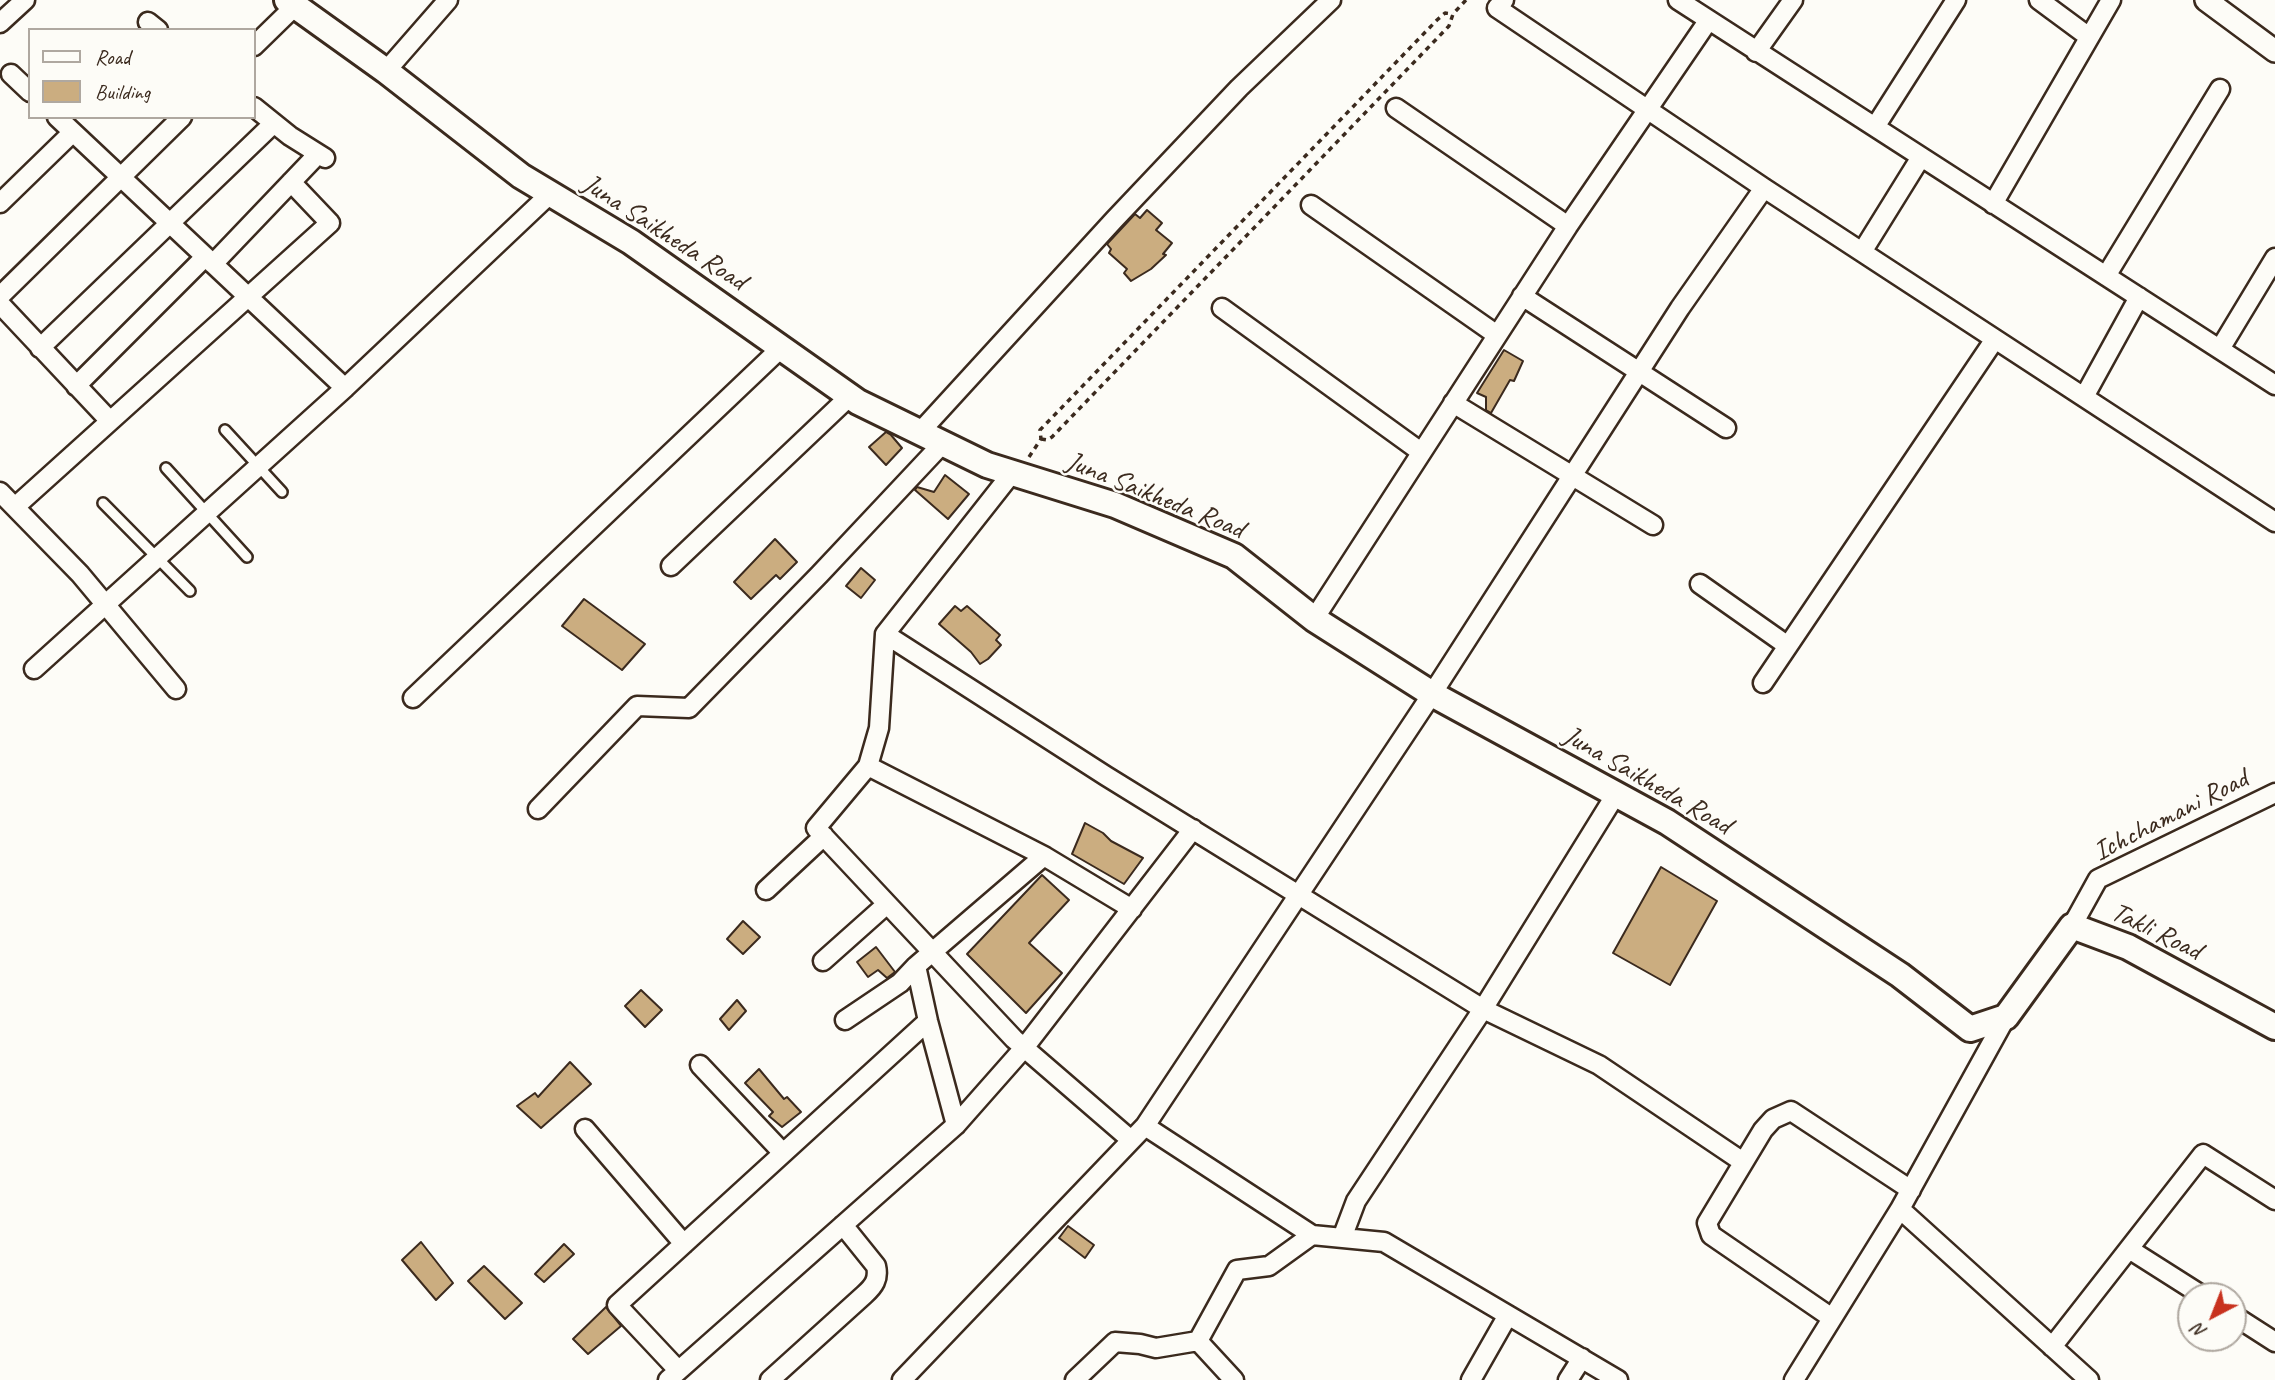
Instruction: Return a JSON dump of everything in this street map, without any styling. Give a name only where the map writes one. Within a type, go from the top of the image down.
[{"type":"main road","name":"Juna Saikheda Road","points":[[291,3],[386,71],[521,176],[631,242],[850,396],[987,465],[1115,505],[1234,556],[1314,619],[1432,694],[1667,822],[1900,975],[1970,1030],[2006,1017]]},
{"type":"main road","name":"Takli Road","points":[[2006,1017],[2072,926],[2127,947],[2275,1027]]},
{"type":"street","points":[[0,23],[26,0]]},
{"type":"street","points":[[386,71],[448,0]]},
{"type":"street","points":[[920,432],[1239,88],[1331,0]]},
{"type":"street","points":[[1678,0],[2275,385]]},
{"type":"street","points":[[1756,52],[1793,0]]},
{"type":"street","points":[[1875,127],[1955,0]]},
{"type":"street","points":[[2039,0],[2090,37]]},
{"type":"street","points":[[1993,204],[2111,0]]},
{"type":"street","points":[[2206,0],[2275,51]]},
{"type":"street","points":[[256,44],[291,3]]},
{"type":"street","points":[[1496,3],[1764,188],[2275,522]]},
{"type":"street","points":[[1314,619],[1568,226],[1708,21]]},
{"type":"street","points":[[11,74],[28,90]]},
{"type":"street","points":[[2106,276],[2220,89]]},
{"type":"street","points":[[1396,108],[1568,226]]},
{"type":"street","points":[[76,386],[321,156],[256,109]]},
{"type":"street","points":[[59,119],[345,388]]},
{"type":"street","points":[[0,296],[179,119]]},
{"type":"street","points":[[40,348],[274,123]]},
{"type":"street","points":[[0,203],[72,132]]},
{"type":"street","points":[[1862,252],[1921,157]]},
{"type":"street","points":[[15,507],[330,223],[291,182]]},
{"type":"street","points":[[902,1380],[1145,1126],[1432,694],[1680,308],[1764,188]]},
{"type":"street","points":[[34,669],[345,388],[550,194]]},
{"type":"street","points":[[1311,205],[1497,335]]},
{"type":"street","points":[[2220,349],[2275,258]]},
{"type":"street","points":[[1522,296],[1726,428]]},
{"type":"street","points":[[2084,397],[2139,297]]},
{"type":"street","points":[[0,303],[110,421]]},
{"type":"street","points":[[1222,308],[1421,452]]},
{"type":"street","points":[[1763,683],[1995,339]]},
{"type":"street","points":[[413,698],[781,348]]},
{"type":"street","points":[[671,566],[850,396]]},
{"type":"street","points":[[1453,403],[1653,525]]},
{"type":"street","points":[[538,809],[637,706],[689,708],[943,443]]},
{"type":"street","points":[[1015,474],[886,634],[879,728],[868,766],[816,828],[1024,1048],[1131,1140]]},
{"type":"street","points":[[0,492],[80,574],[176,689]]},
{"type":"street","points":[[1700,584],[1788,646]]},
{"type":"street","points":[[886,634],[1483,1009],[1599,1065],[1744,1161]]},
{"type":"street","points":[[868,766],[1044,856],[1132,909]]},
{"type":"street","name":"Ichchamani Road","points":[[2072,926],[2098,879],[2275,793]]},
{"type":"street","points":[[1342,1238],[1356,1201],[1483,1009],[1616,794]]},
{"type":"street","points":[[928,1021],[617,1305],[673,1375],[956,1125],[1024,1048],[1193,829]]},
{"type":"street","points":[[766,890],[824,836]]},
{"type":"street","points":[[845,1020],[900,983],[916,966],[1044,856]]},
{"type":"street","points":[[823,961],[887,904]]},
{"type":"street","points":[[916,966],[956,1125]]},
{"type":"street","points":[[1794,1380],[1900,1209],[2006,1017]]},
{"type":"street","points":[[700,1065],[783,1153]]},
{"type":"street","points":[[1832,1318],[1711,1235],[1707,1223],[1744,1161],[1773,1119],[1791,1111],[1911,1190]]},
{"type":"street","points":[[1145,1126],[1312,1235],[1384,1242],[1618,1380]]},
{"type":"street","points":[[585,1129],[684,1244]]},
{"type":"street","points":[[2052,1347],[2203,1154],[2275,1200]]},
{"type":"street","points":[[1900,1209],[2089,1380]]},
{"type":"street","points":[[770,1380],[876,1281],[876,1266],[843,1225]]},
{"type":"street","points":[[1198,1341],[1237,1269],[1269,1266],[1312,1235]]},
{"type":"street","points":[[2129,1249],[2181,1282]]},
{"type":"street","points":[[1471,1380],[1508,1315]]},
{"type":"street","points":[[2247,1324],[2275,1342]]},
{"type":"street","points":[[1075,1380],[1115,1342],[1140,1343],[1156,1348],[1198,1341]]},
{"type":"street","points":[[1198,1341],[1234,1380]]},
{"type":"street","points":[[1568,1380],[1582,1358]]},
{"type":"lane","points":[[225,430],[282,492]]},
{"type":"lane","points":[[166,468],[247,557]]},
{"type":"lane","points":[[103,503],[190,591]]},
{"type":"path","points":[[1041,439],[1052,437],[1449,26],[1454,14],[1466,0]]},
{"type":"path","points":[[1015,474],[1041,439],[1040,430],[1445,13],[1454,14]]},
{"type":"building","points":[[1147,210],[1162,223],[1156,230],[1172,243],[1163,254],[1166,255],[1151,269],[1131,281],[1124,273],[1127,269],[1109,253],[1111,249],[1107,244],[1135,214],[1140,218]]},
{"type":"building","points":[[1504,350],[1523,361],[1514,381],[1510,380],[1491,413],[1486,410],[1486,397],[1477,393]]},
{"type":"building","points":[[886,432],[902,448],[886,465],[869,447]]},
{"type":"building","points":[[945,475],[969,494],[948,519],[915,490],[917,487],[934,492]]},
{"type":"building","points":[[775,539],[797,562],[780,579],[776,575],[751,599],[734,582]]},
{"type":"building","points":[[861,568],[875,580],[861,598],[846,586]]},
{"type":"building","points":[[584,599],[645,644],[622,670],[562,626]]},
{"type":"building","points":[[955,606],[961,611],[967,606],[1000,635],[996,640],[1001,645],[980,664],[971,652],[939,624]]},
{"type":"building","points":[[1085,823],[1143,858],[1124,884],[1072,854]]},
{"type":"building","points":[[1661,867],[1717,901],[1670,985],[1613,953]]},
{"type":"building","points":[[1042,875],[1069,900],[1029,943],[1062,973],[1026,1013],[967,954]]},
{"type":"building","points":[[743,921],[760,937],[743,954],[727,939]]},
{"type":"building","points":[[876,947],[895,972],[887,978],[878,970],[868,977],[857,962]]},
{"type":"building","points":[[641,990],[662,1010],[645,1027],[625,1006]]},
{"type":"building","points":[[737,1000],[746,1011],[729,1030],[720,1019]]},
{"type":"building","points":[[570,1062],[591,1084],[541,1128],[517,1106],[535,1093],[538,1097]]},
{"type":"building","points":[[759,1069],[784,1099],[787,1097],[801,1112],[782,1127],[769,1116],[773,1112],[745,1083]]},
{"type":"building","points":[[1068,1226],[1094,1245],[1085,1258],[1059,1238]]},
{"type":"building","points":[[421,1242],[453,1283],[436,1300],[402,1260]]},
{"type":"building","points":[[564,1244],[574,1254],[544,1282],[535,1274]]},
{"type":"building","points":[[484,1266],[522,1303],[505,1319],[468,1281]]},
{"type":"building","points":[[606,1307],[621,1326],[588,1354],[573,1339]]}]
